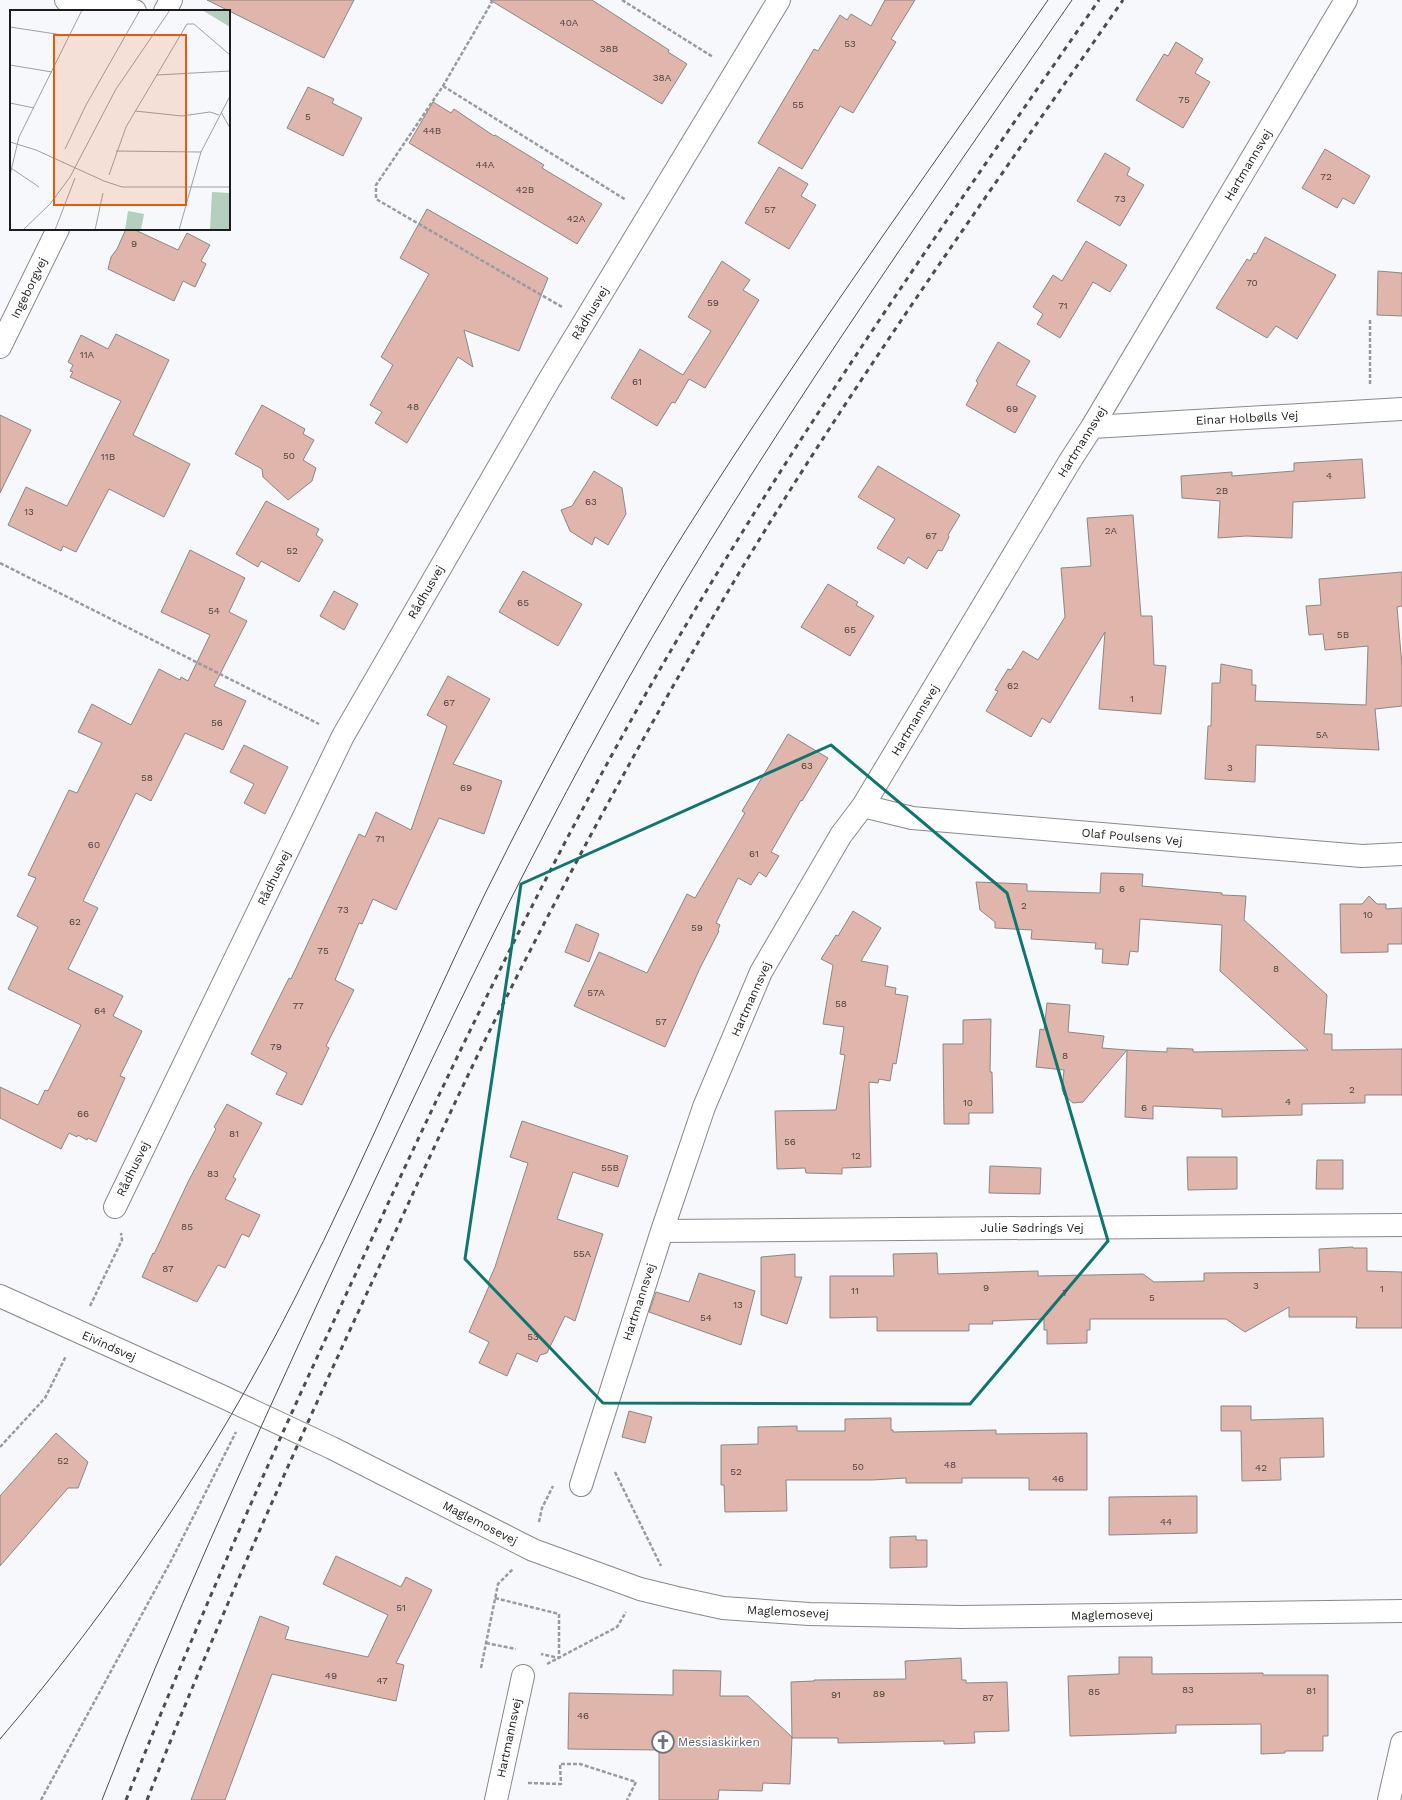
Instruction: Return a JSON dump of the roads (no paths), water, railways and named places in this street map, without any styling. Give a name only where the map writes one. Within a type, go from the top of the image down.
[{"type":"street","points":[[66,0],[129,10]]},
{"type":"street","points":[[166,10],[171,0]]},
{"type":"street","name":"Rådhusvej","points":[[115,1207],[343,736],[585,320],[780,0]]},
{"type":"street","name":"Hartmannsvej","points":[[581,1485],[662,1231],[704,1107],[761,972],[841,834],[863,806],[1070,461],[1092,427],[1346,0]]},
{"type":"street","name":"Ingeborgvej","points":[[0,347],[58,230]]},
{"type":"street","name":"Einar Holbølls Vej","points":[[1092,427],[1402,409]]},
{"type":"street","name":"Olaf Poulsens Vej","points":[[863,806],[912,818],[1362,856],[1402,854]]},
{"type":"street","name":"Julie Sødrings Vej","points":[[662,1231],[1402,1225]]},
{"type":"street","name":"Eivindsvej","points":[[0,1296],[219,1395]]},
{"type":"street","name":"Maglemosevej","points":[[219,1395],[332,1448],[533,1550],[640,1589],[723,1608],[802,1614],[961,1617],[1402,1611]]},
{"type":"street","name":"Hartmannsvej","points":[[498,1791],[523,1676]]},
{"type":"street","points":[[1389,1800],[1402,1742]]},
{"type":"tram line","points":[[0,1739],[83,1636],[161,1528],[197,1472],[264,1357],[324,1241],[485,893],[586,700],[663,567],[755,423],[803,352],[1048,0]]},
{"type":"tram line","points":[[102,1800],[183,1604],[240,1474],[328,1281],[435,1053],[509,903],[586,754],[678,593],[731,506],[899,251],[1072,0]]},
{"type":"railway","points":[[126,1800],[181,1666],[238,1534],[391,1197],[460,1050],[608,761],[700,601],[810,426],[923,255],[1099,0]]},
{"type":"railway","points":[[147,1800],[200,1669],[256,1538],[434,1148],[496,1018],[603,812],[659,710],[717,610],[764,531],[813,454],[914,301],[1123,0]]},
{"type":"place","name":"Messiaskirken","points":[[663,1742]]}]
